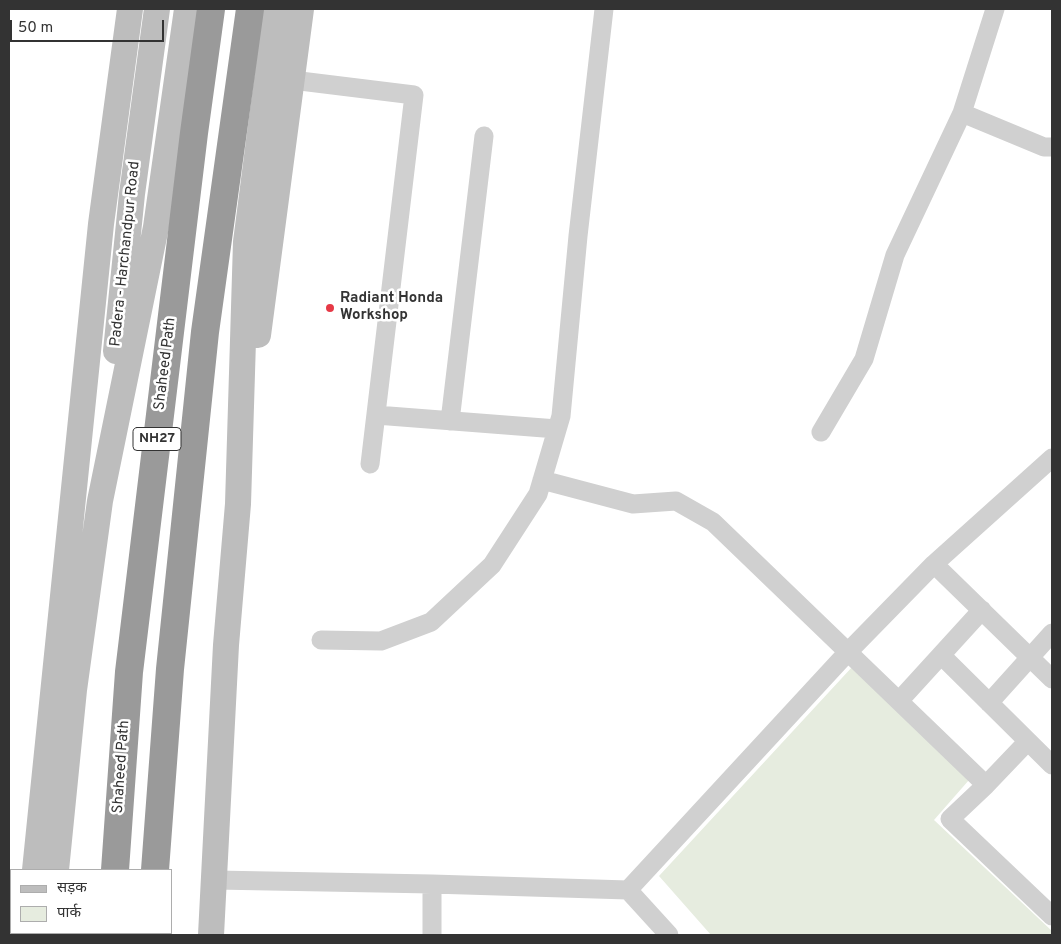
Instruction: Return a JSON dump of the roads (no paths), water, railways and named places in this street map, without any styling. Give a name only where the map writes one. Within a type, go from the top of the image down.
[{"type":"highway","name":"Shaheed Path","points":[[115,869],[129,672],[211,9]]},
{"type":"highway","name":"NH27","points":[[155,869],[170,669],[205,332],[250,9]]},
{"type":"street","points":[[35,869],[101,224],[130,9]]},
{"type":"street","name":"Padera - Harchandpur Road","points":[[100,501],[132,194],[157,9]]},
{"type":"street","points":[[56,869],[74,690],[100,501],[156,227],[187,9]]},
{"type":"street","points":[[238,504],[246,242],[276,9]]},
{"type":"street","points":[[211,935],[226,645],[238,504],[263,291],[301,9]]},
{"type":"street","points":[[321,640],[381,641],[431,622],[492,565],[538,494],[560,416],[604,9]]},
{"type":"street","points":[[821,432],[864,359],[895,255],[962,113],[995,9]]},
{"type":"street","points":[[292,80],[414,95],[370,464]]},
{"type":"street","points":[[962,113],[1044,147],[1052,147]]},
{"type":"street","points":[[450,421],[484,136]]},
{"type":"street","points":[[376,415],[557,429]]},
{"type":"street","points":[[628,890],[847,653],[934,564],[1052,458]]},
{"type":"street","points":[[542,480],[633,504],[676,501],[713,522],[986,785]]},
{"type":"street","points":[[934,564],[1052,679]]},
{"type":"street","points":[[899,701],[982,610]]},
{"type":"street","points":[[989,703],[1052,633]]},
{"type":"street","points":[[940,655],[1052,765]]},
{"type":"street","points":[[1028,741],[950,819],[1052,916]]},
{"type":"street","points":[[215,880],[628,890],[669,935]]},
{"type":"street","points":[[432,884],[432,935]]},
{"type":"place","name":"Radiant Honda Workshop","points":[[330,308]]}]
